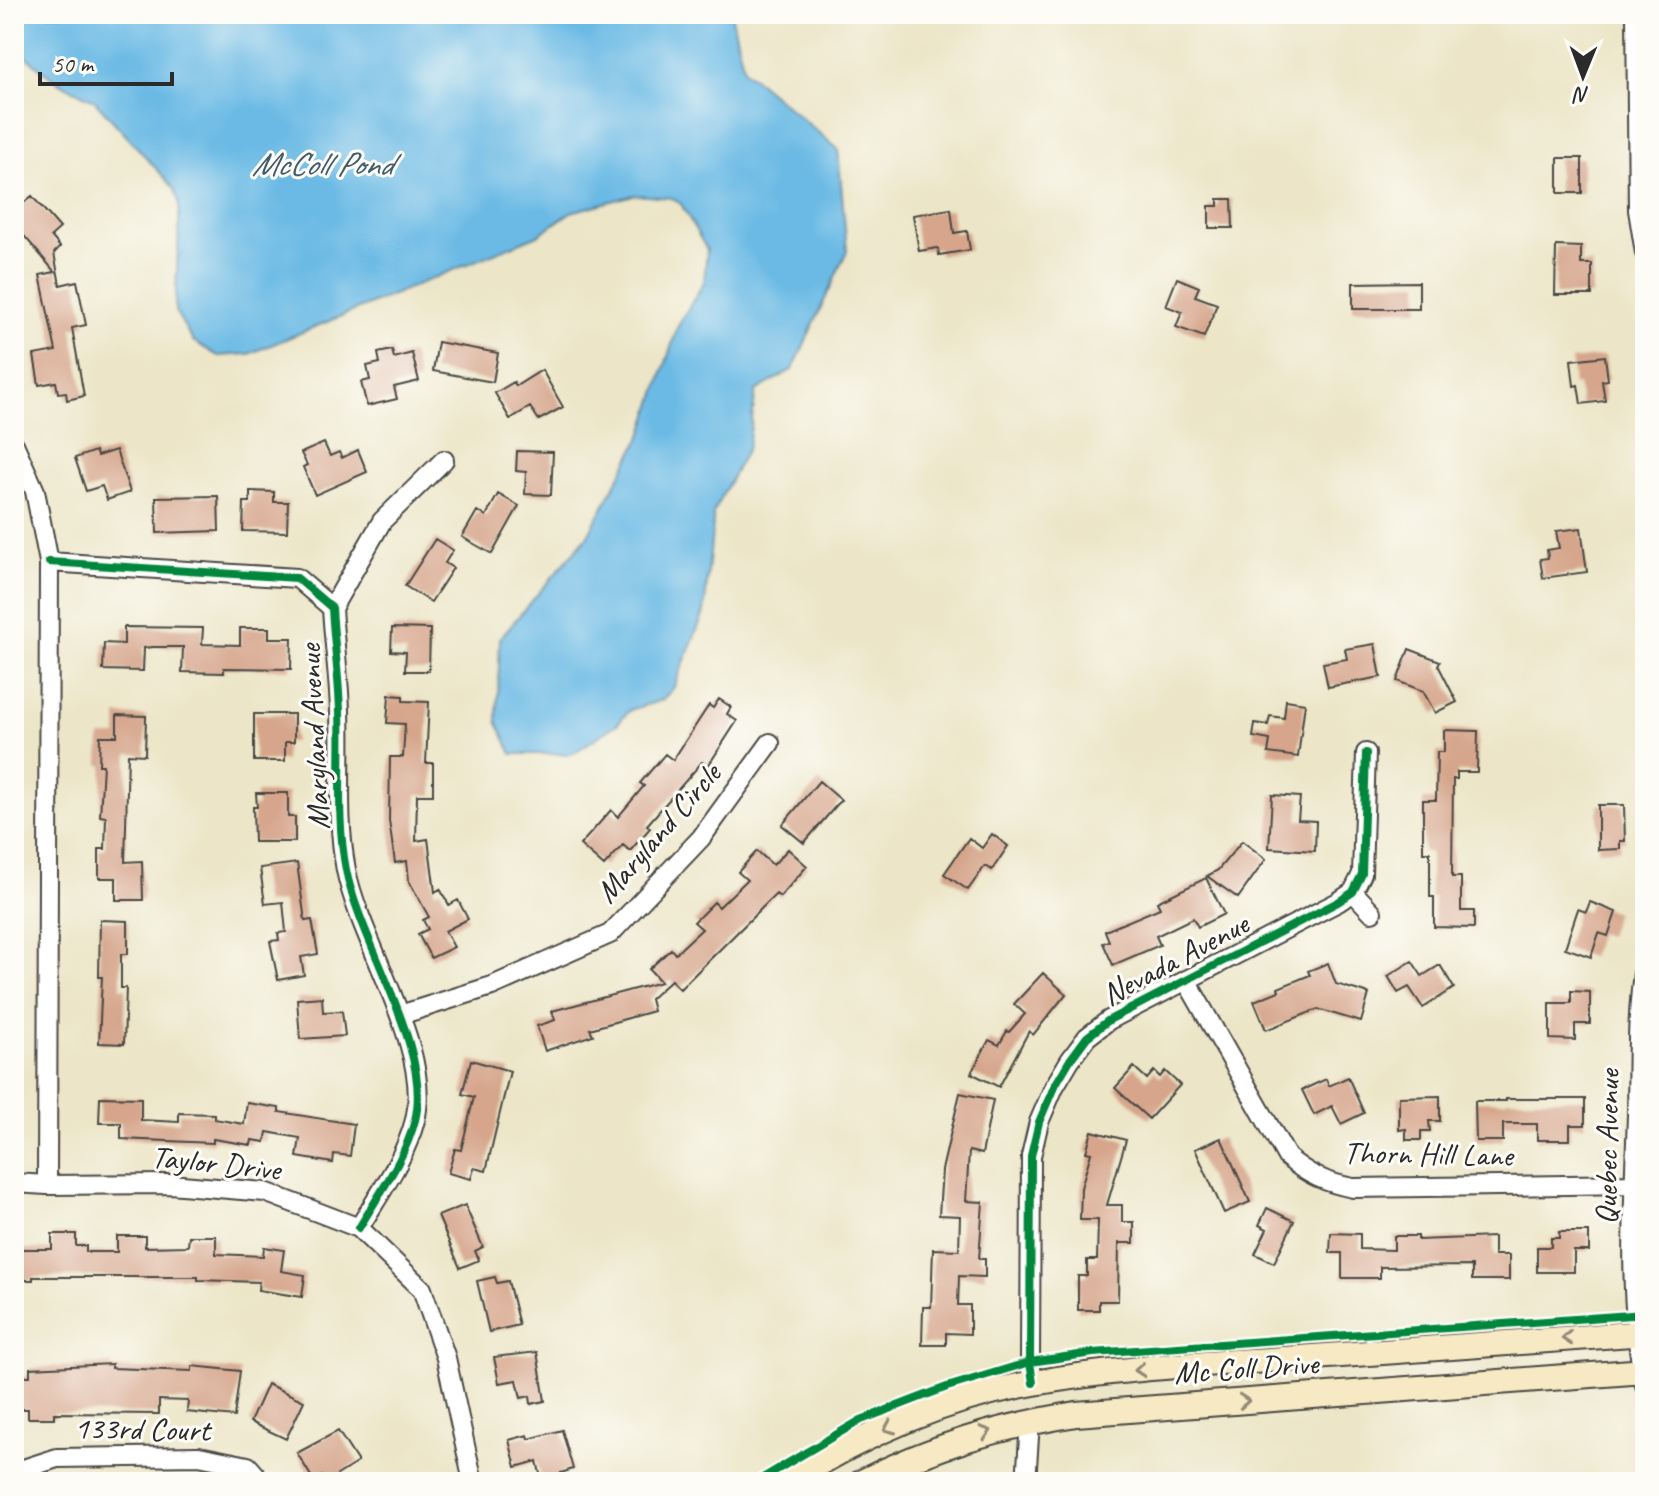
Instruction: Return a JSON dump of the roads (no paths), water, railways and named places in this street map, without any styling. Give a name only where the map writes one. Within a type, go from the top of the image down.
[{"type":"main road","name":"Mc Coll Drive","points":[[788,1482],[841,1451],[914,1418],[993,1392],[1033,1383],[1165,1368],[1642,1333]]},
{"type":"main road","name":"Mc Coll Drive","points":[[862,1482],[960,1440],[1030,1422],[1113,1409],[1644,1376]]},
{"type":"street","points":[[1636,14],[1638,210],[1645,253]]},
{"type":"street","points":[[14,444],[35,491],[49,562],[47,1185]]},
{"type":"street","points":[[332,608],[382,521],[444,460]]},
{"type":"street","name":"Maryland Avenue","points":[[49,562],[297,578],[332,608],[340,711],[340,823],[347,871],[359,916],[400,1015],[417,1077],[416,1119],[399,1161],[359,1228]]},
{"type":"street","name":"Maryland Circle","points":[[400,1015],[492,986],[610,934],[701,838],[770,743]]},
{"type":"street","points":[[1366,753],[1362,874],[1353,892],[1372,912]]},
{"type":"street","name":"Nevada Avenue","points":[[1033,1383],[1030,1362],[1031,1156],[1039,1122],[1054,1087],[1087,1037],[1109,1020],[1353,892]]},
{"type":"street","name":"Quebec Avenue","points":[[1644,1376],[1642,1333],[1635,1299],[1635,1184],[1640,1004],[1645,961]]},
{"type":"street","name":"Thorn Hill Lane","points":[[1186,980],[1287,1157],[1303,1171],[1326,1183],[1353,1188],[1635,1184]]},
{"type":"street","name":"Taylor Drive","points":[[14,1183],[170,1184],[265,1192],[359,1228],[422,1289],[446,1358],[473,1482]]},
{"type":"street","points":[[1026,1482],[1030,1422]]},
{"type":"street","name":"133rd Court","points":[[14,1472],[57,1458],[199,1456],[248,1466],[262,1482]]},
{"type":"water","name":"McColl Pond","points":[[14,14],[731,14],[744,70],[838,149],[847,251],[793,369],[756,391],[748,447],[714,511],[704,613],[674,687],[663,700],[630,710],[617,724],[572,754],[512,754],[497,721],[500,638],[587,537],[643,433],[678,326],[704,282],[707,250],[681,204],[672,198],[634,195],[571,212],[538,235],[249,354],[218,356],[193,341],[175,311],[179,202],[173,187],[94,100],[54,80],[14,46]]}]
